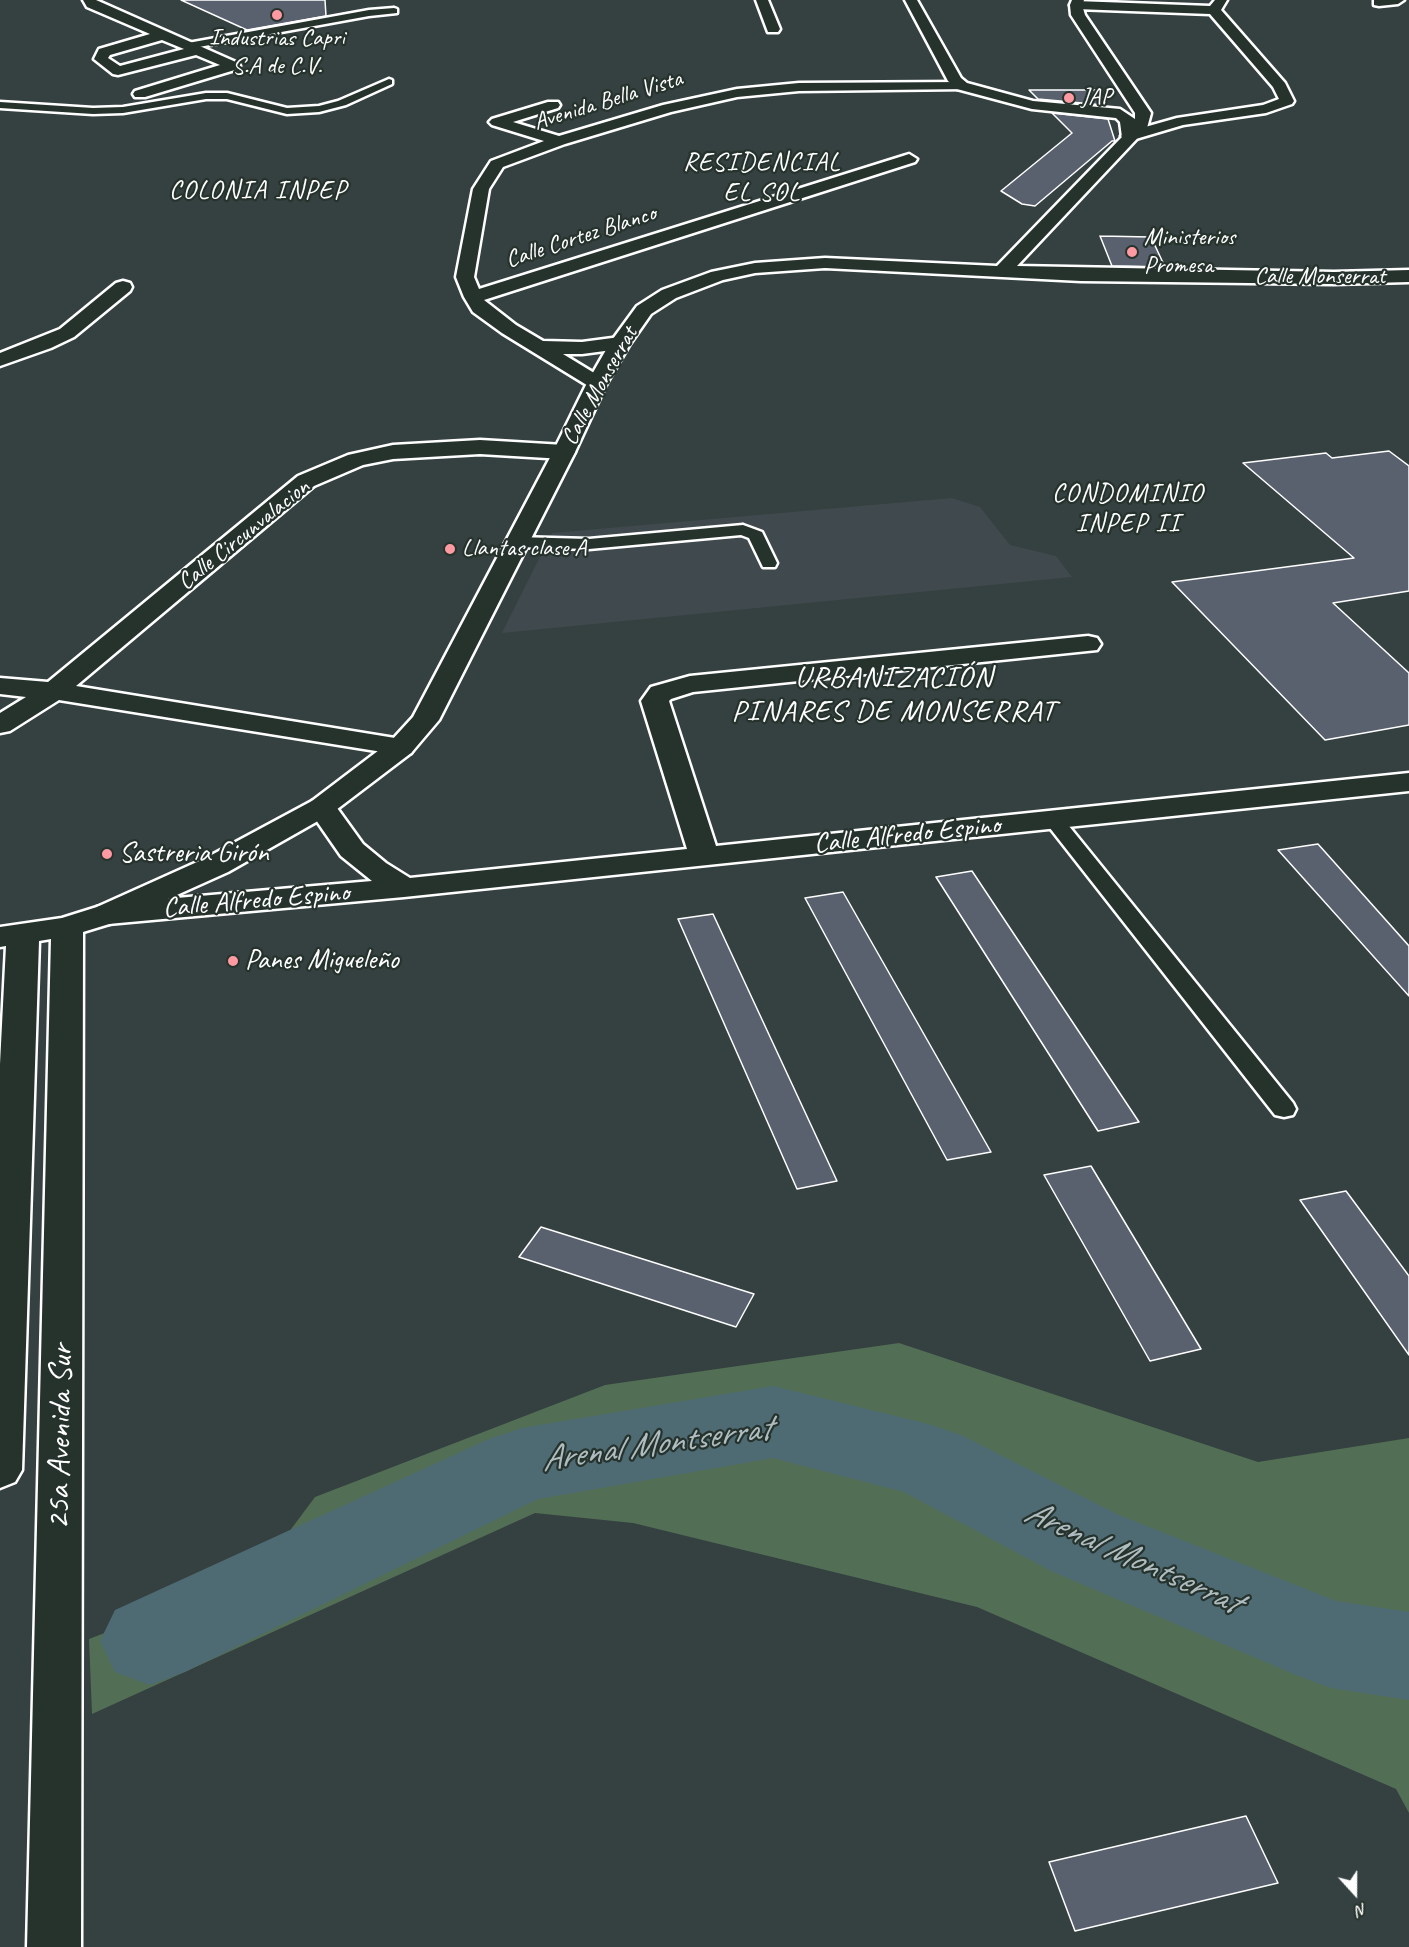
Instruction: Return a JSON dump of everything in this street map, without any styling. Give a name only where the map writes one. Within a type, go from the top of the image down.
[{"type":"street","points":[[88,0],[92,4],[233,66],[140,94]]},
{"type":"street","points":[[762,0],[773,29]]},
{"type":"street","points":[[911,0],[955,81],[962,86]]},
{"type":"street","points":[[1379,2],[1398,0]]},
{"type":"street","points":[[1004,270],[1129,136],[1142,125],[1143,113],[1078,15],[1077,2],[1217,5],[1280,86],[1287,101],[1266,109],[1182,122],[1129,136]]},
{"type":"street","points":[[163,35],[104,52],[101,59],[118,70],[192,48]]},
{"type":"street","name":"Avenida Bella Vista","points":[[473,297],[465,277],[481,189],[497,164],[559,141],[690,102],[757,90],[814,86],[962,86],[1032,105],[1111,113]]},
{"type":"street","points":[[1111,113],[1130,109],[1131,94]]},
{"type":"street","points":[[554,105],[497,122],[559,141]]},
{"type":"street","points":[[1111,113],[1127,118],[1129,136]]},
{"type":"street","points":[[1143,113],[1234,114]]},
{"type":"street","name":"Calle Cortez Blanco","points":[[473,297],[909,159]]},
{"type":"street","name":"Calle Monserrat","points":[[11,936],[68,927],[108,914],[217,865],[322,807],[401,747],[424,720],[564,452],[597,383],[620,343],[644,310],[669,294],[718,276],[755,268],[853,262],[1081,275],[1334,279],[1409,276]]},
{"type":"street","points":[[0,360],[68,333],[123,287]]},
{"type":"street","points":[[473,297],[480,308],[508,329],[597,383]]},
{"type":"street","points":[[541,347],[582,348],[620,343]]},
{"type":"street","name":"Calle Circunvalacion","points":[[0,725],[54,691],[306,481],[356,460],[393,452],[480,447],[564,452]]},
{"type":"street","points":[[704,856],[655,701],[661,693],[690,684],[1088,644]]},
{"type":"street","points":[[0,686],[54,691],[401,747]]},
{"type":"street","name":"Calle Alfredo Espino","points":[[108,914],[404,888],[1409,782]]},
{"type":"street","name":"Calle Alfredo Espino","points":[[322,807],[352,850],[375,870],[404,888]]},
{"type":"street","name":"25a Avenida Sur","points":[[54,1947],[68,927]]},
{"type":"street","name":"25a Avenida Sur","points":[[0,1470],[11,936]]},
{"type":"lane","points":[[192,48],[369,13],[394,11]]},
{"type":"lane","points":[[0,105],[93,111],[123,110],[206,96],[227,96],[274,108],[319,109],[389,82]]},
{"type":"lane","points":[[516,542],[589,544],[743,530],[756,535],[770,563]]},
{"type":"lane","points":[[1053,819],[1284,1109]]},
{"type":"shaded area","points":[[952,498],[980,507],[1010,545],[1056,556],[1072,577],[502,633],[552,533]]},
{"type":"green space","points":[[899,1343],[1258,1462],[1409,1438],[1409,1813],[1396,1789],[977,1607],[633,1523],[535,1513],[92,1714],[89,1639],[232,1584],[277,1548],[315,1497],[605,1385]]},
{"type":"building","name":"Industrias Capri S.A de C.V.","points":[[181,0],[325,0],[326,16],[247,30]]},
{"type":"building","name":"JAP","points":[[1029,90],[1100,90],[1104,105],[1038,99]]},
{"type":"building","points":[[1052,113],[1108,119],[1115,141],[1112,141],[1035,206],[1022,204],[1001,191],[1072,133]]},
{"type":"building","name":"Ministerios Promesa","points":[[1100,236],[1151,237],[1165,267],[1112,266]]},
{"type":"building","points":[[1389,451],[1409,466],[1409,591],[1333,603],[1409,673],[1409,725],[1325,740],[1172,582],[1354,558],[1243,463],[1326,453],[1332,458]]},
{"type":"building","points":[[1318,844],[1409,946],[1409,996],[1278,850]]},
{"type":"building","points":[[972,871],[1139,1122],[1098,1131],[936,877]]},
{"type":"building","points":[[843,892],[991,1152],[947,1160],[805,898]]},
{"type":"building","points":[[713,914],[837,1181],[797,1189],[678,919]]},
{"type":"building","points":[[1091,1166],[1201,1349],[1150,1361],[1044,1175]]},
{"type":"building","points":[[1346,1191],[1409,1276],[1409,1355],[1300,1200]]},
{"type":"building","points":[[541,1227],[754,1294],[736,1327],[519,1257]]},
{"type":"building","points":[[1246,1816],[1278,1883],[1075,1931],[1049,1862]]},
{"type":"waterway","name":"Arenal Montserrat","points":[[150,1641],[522,1465],[773,1422],[928,1461],[1085,1543],[1331,1644],[1409,1656]]},
{"type":"place","name":"Industrias Capri S.A de C.V.","points":[[277,15]]},
{"type":"place","name":"JAP","points":[[1069,98]]},
{"type":"place","name":"Ministerios Promesa","points":[[1132,252]]},
{"type":"place","name":"Llantas clase A","points":[[450,549]]},
{"type":"place","name":"Sastreria Girón","points":[[107,854]]},
{"type":"place","name":"Panes Migueleño","points":[[233,961]]},
{"type":"district","name":"RESIDENCIAL EL SOL","points":[[762,178]]},
{"type":"district","name":"COLONIA INPEP","points":[[258,191]]},
{"type":"district","name":"CONDOMINIO INPEP II","points":[[1128,509]]},
{"type":"district","name":"URBANIZACIÓN PINARES DE MONSERRAT","points":[[894,695]]}]
